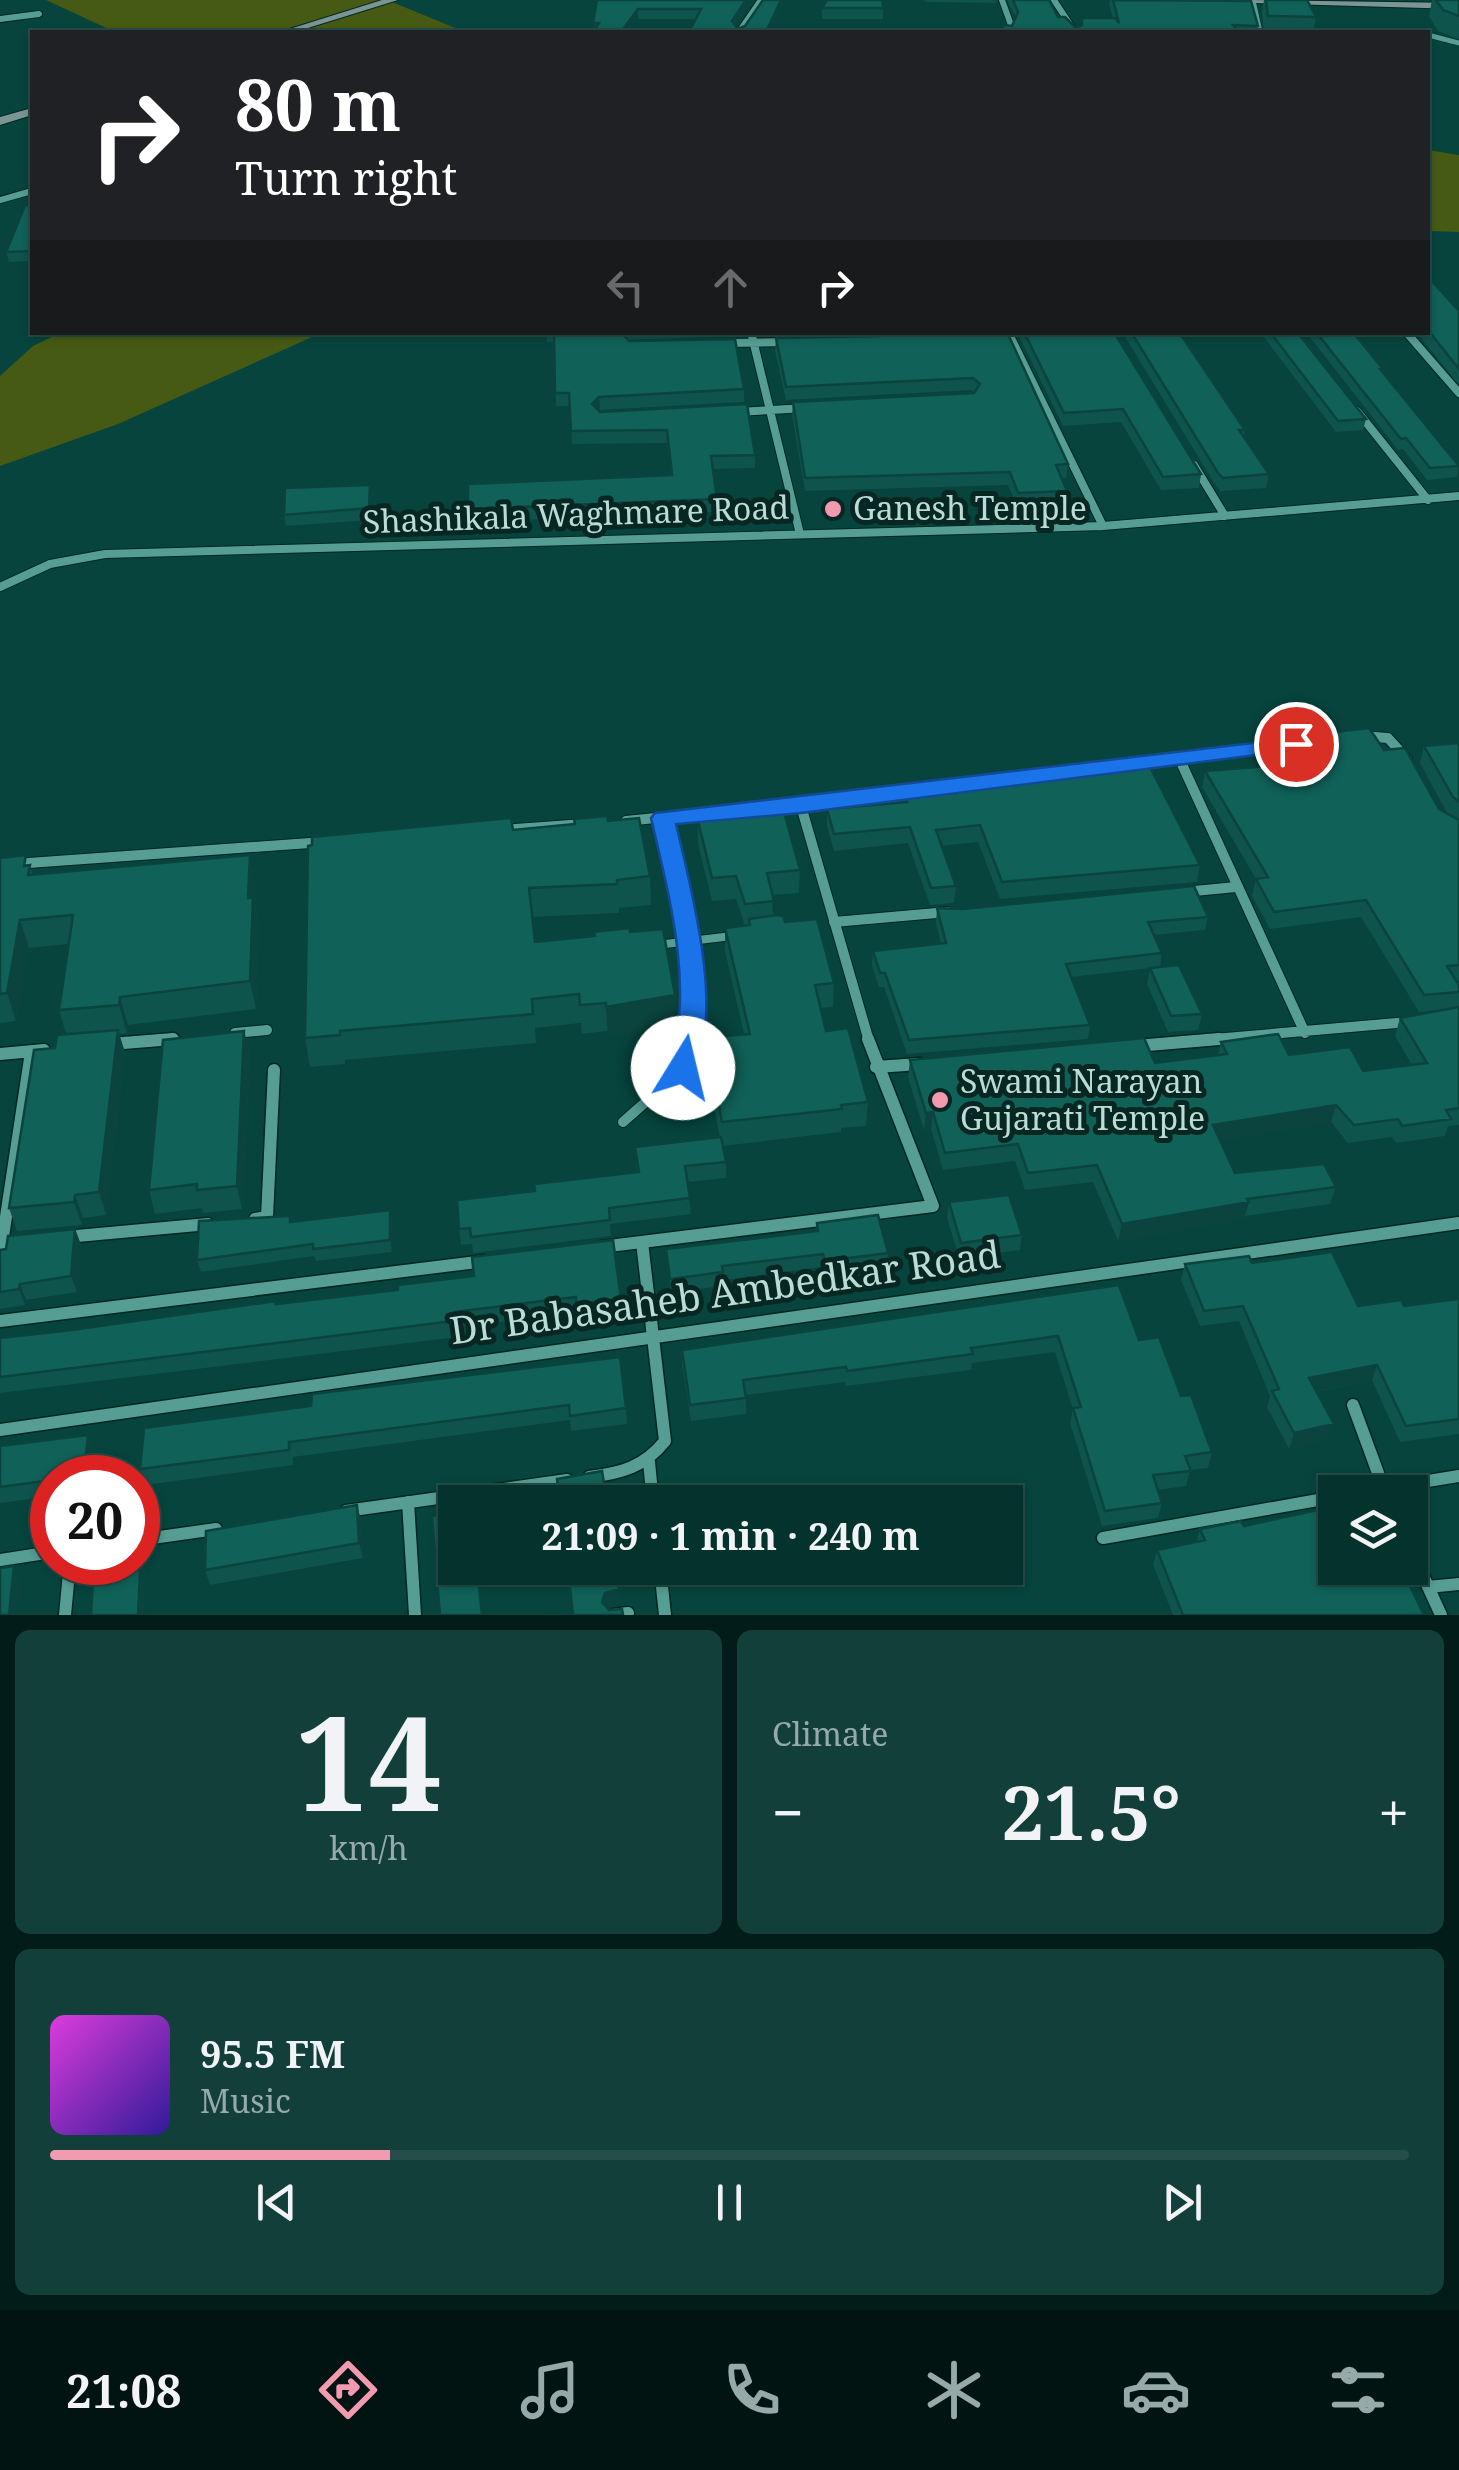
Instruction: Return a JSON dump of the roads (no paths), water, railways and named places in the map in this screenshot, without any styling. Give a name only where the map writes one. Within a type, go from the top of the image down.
[{"type":"main road","points":[[292,30],[393,0]]},
{"type":"main road","points":[[1254,0],[1459,6]]},
{"type":"main road","points":[[0,121],[30,112]]},
{"type":"street","points":[[740,30],[762,0]]},
{"type":"street","points":[[1002,0],[1011,24],[1008,30]]},
{"type":"street","points":[[1054,0],[1073,30]]},
{"type":"street","points":[[0,19],[38,14]]},
{"type":"street","points":[[0,200],[30,192]]},
{"type":"street","points":[[1009,335],[1103,526]]},
{"type":"street","points":[[1409,335],[1459,393]]},
{"type":"street","points":[[718,344],[752,338],[807,342]]},
{"type":"street","points":[[752,338],[800,534]]},
{"type":"street","points":[[732,412],[825,407]]},
{"type":"street","points":[[1356,409],[1428,500]]},
{"type":"street","points":[[1184,449],[1225,516]]},
{"type":"street","name":"Shashikala Waghmare Road","points":[[0,588],[32,568],[105,554],[1103,526],[1459,496]]},
{"type":"street","points":[[1353,737],[1390,738],[1399,743],[1416,774]]},
{"type":"street","points":[[1119,768],[1315,742]]},
{"type":"street","points":[[1180,760],[1305,1032]]},
{"type":"street","points":[[487,831],[801,806],[920,792]]},
{"type":"street","points":[[584,1249],[933,1206],[876,1068],[801,806]]},
{"type":"street","points":[[0,865],[332,842]]},
{"type":"street","points":[[1178,892],[1236,887]]},
{"type":"street","points":[[834,922],[968,910]]},
{"type":"street","points":[[1130,1047],[1420,1020]]},
{"type":"street","points":[[228,1034],[267,1030]]},
{"type":"street","points":[[90,1046],[188,1037]]},
{"type":"street","points":[[0,1054],[51,1050]]},
{"type":"street","points":[[20,1241],[1,1243],[32,1052]]},
{"type":"street","points":[[876,1068],[935,1063]]},
{"type":"street","points":[[236,1221],[267,1218],[274,1070]]},
{"type":"street","points":[[58,1238],[222,1222]]},
{"type":"street","name":"Dr Babasaheb Ambedkar Road","points":[[0,1430],[1459,1222]]},
{"type":"street","points":[[331,1513],[627,1472],[649,1462],[665,1441],[642,1242]]},
{"type":"street","points":[[0,1322],[506,1258]]},
{"type":"street","points":[[1353,1406],[1379,1475]]},
{"type":"street","points":[[649,1462],[651,1485]]},
{"type":"street","points":[[1428,1482],[1459,1476]]},
{"type":"street","points":[[1103,1538],[1318,1500]]},
{"type":"street","points":[[408,1502],[414,1615]]},
{"type":"street","points":[[160,1537],[234,1527]]},
{"type":"street","points":[[0,1560],[30,1555]]},
{"type":"street","points":[[1441,1615],[1428,1587],[1459,1584]]},
{"type":"street","points":[[65,1615],[68,1585]]},
{"type":"street","points":[[662,1585],[665,1615]]},
{"type":"lane","points":[[1254,0],[1260,30]]},
{"type":"lane","points":[[1430,35],[1437,35],[1446,43],[1459,43]]},
{"type":"lane","points":[[623,1122],[683,1068],[690,1041],[691,941],[663,818]]},
{"type":"lane","points":[[654,946],[742,935]]},
{"type":"place","name":"Ganesh Temple","points":[[833,509]]},
{"type":"place","name":"Swami Narayan Gujarati Temple","points":[[940,1100]]}]
